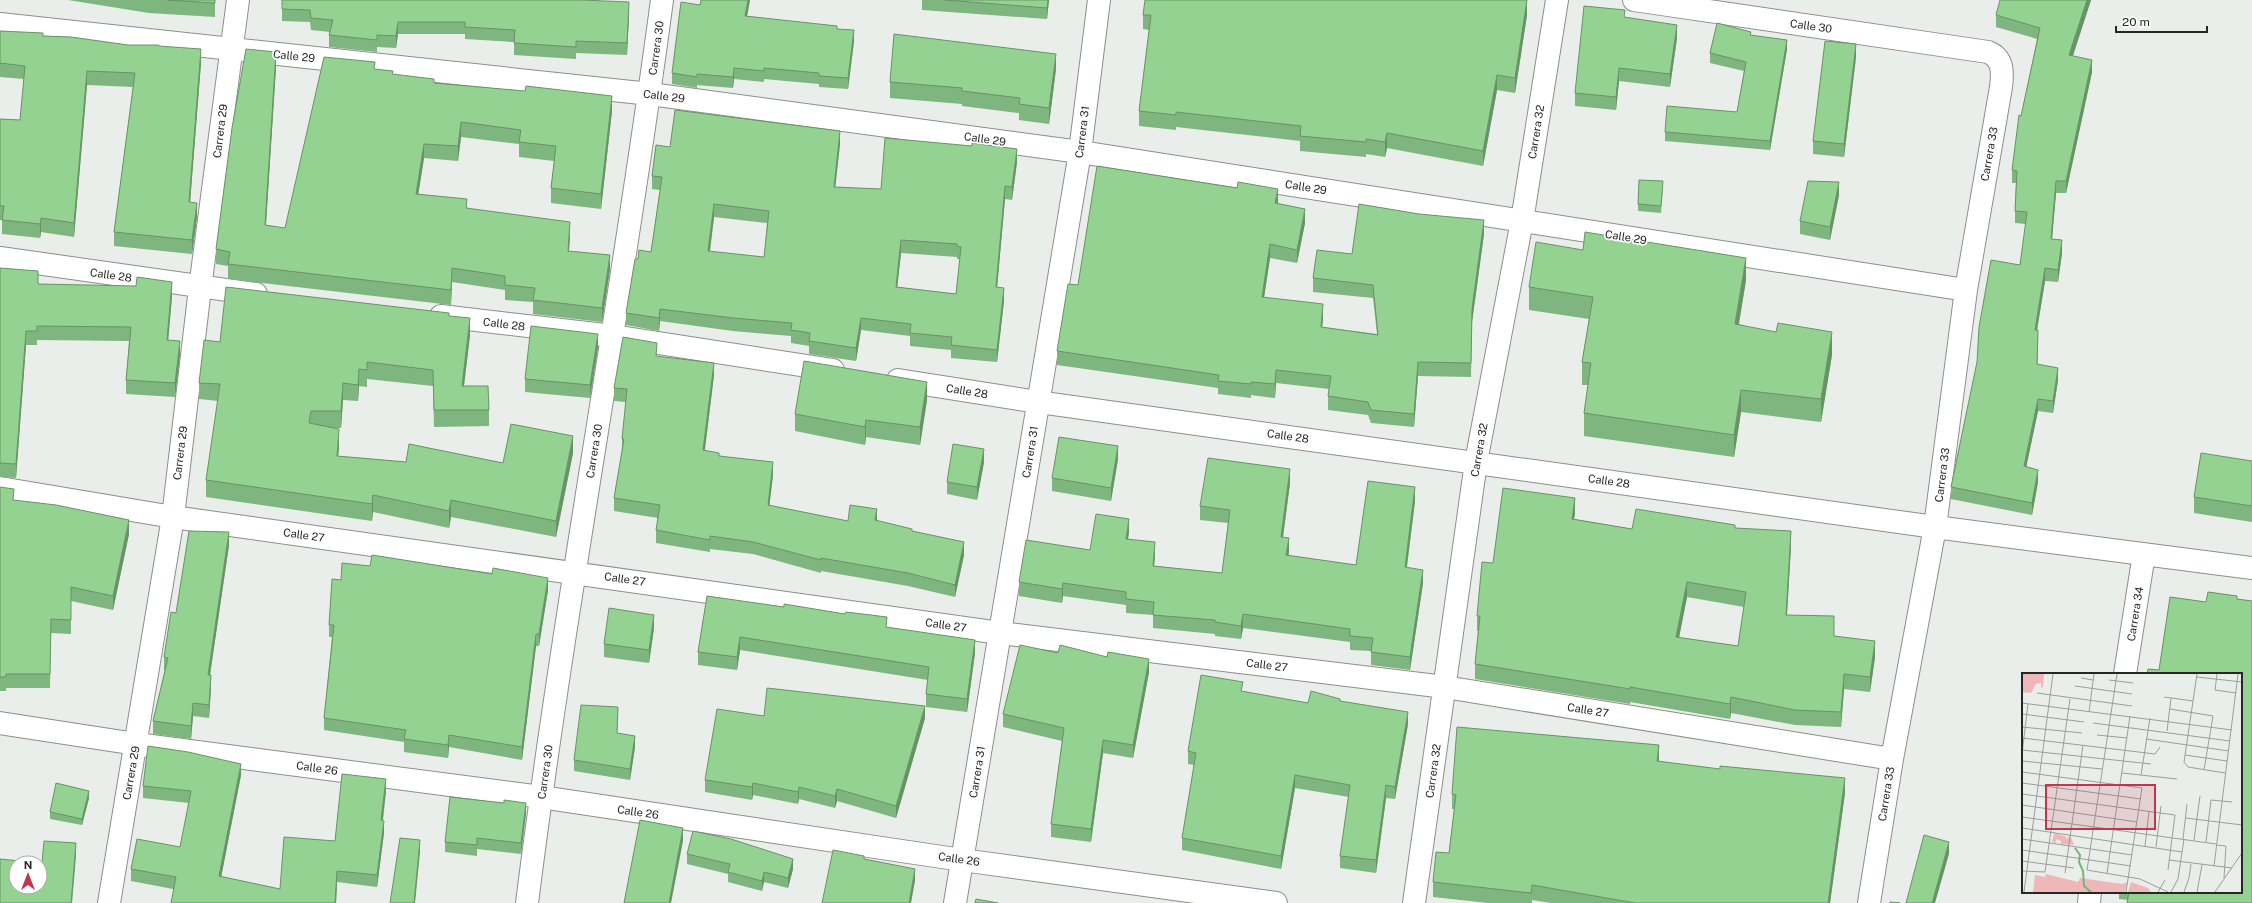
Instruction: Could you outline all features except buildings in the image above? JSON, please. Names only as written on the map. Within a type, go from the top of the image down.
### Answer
[{"type":"street","name":"Carrera 29","points":[[108,903],[136,744],[173,516],[200,288],[238,0]]},
{"type":"street","name":"Carrera 30","points":[[527,903],[541,797],[575,572],[650,94],[662,0]]},
{"type":"street","name":"Carrera 31","points":[[955,903],[1080,152],[1099,0]]},
{"type":"street","name":"Carrera 32","points":[[1414,903],[1476,462],[1522,221],[1557,0]]},
{"type":"street","name":"Calle 30","points":[[1634,0],[1988,52]]},
{"type":"street","name":"Calle 29","points":[[0,24],[650,94],[1080,152],[1966,290]]},
{"type":"street","name":"Carrera 33","points":[[1869,903],[1892,759],[1935,527],[1966,290],[2002,78],[2000,61],[1995,55],[1988,52]]},
{"type":"street","name":"Calle 28","points":[[0,258],[200,288],[278,297]]},
{"type":"street","name":"Calle 28","points":[[418,314],[613,336],[849,373]]},
{"type":"street","name":"Calle 28","points":[[881,378],[1038,402],[1935,527],[2252,568]]},
{"type":"street","name":"Calle 27","points":[[0,488],[173,516],[1000,633],[1445,687],[1892,759]]},
{"type":"street","name":"Carrera 34","points":[[2125,673],[2144,554]]},
{"type":"street","name":"Calle 26","points":[[0,723],[136,744],[541,797],[962,860],[1276,903]]},
{"type":"street","points":[[2089,903],[2090,893]]}]
